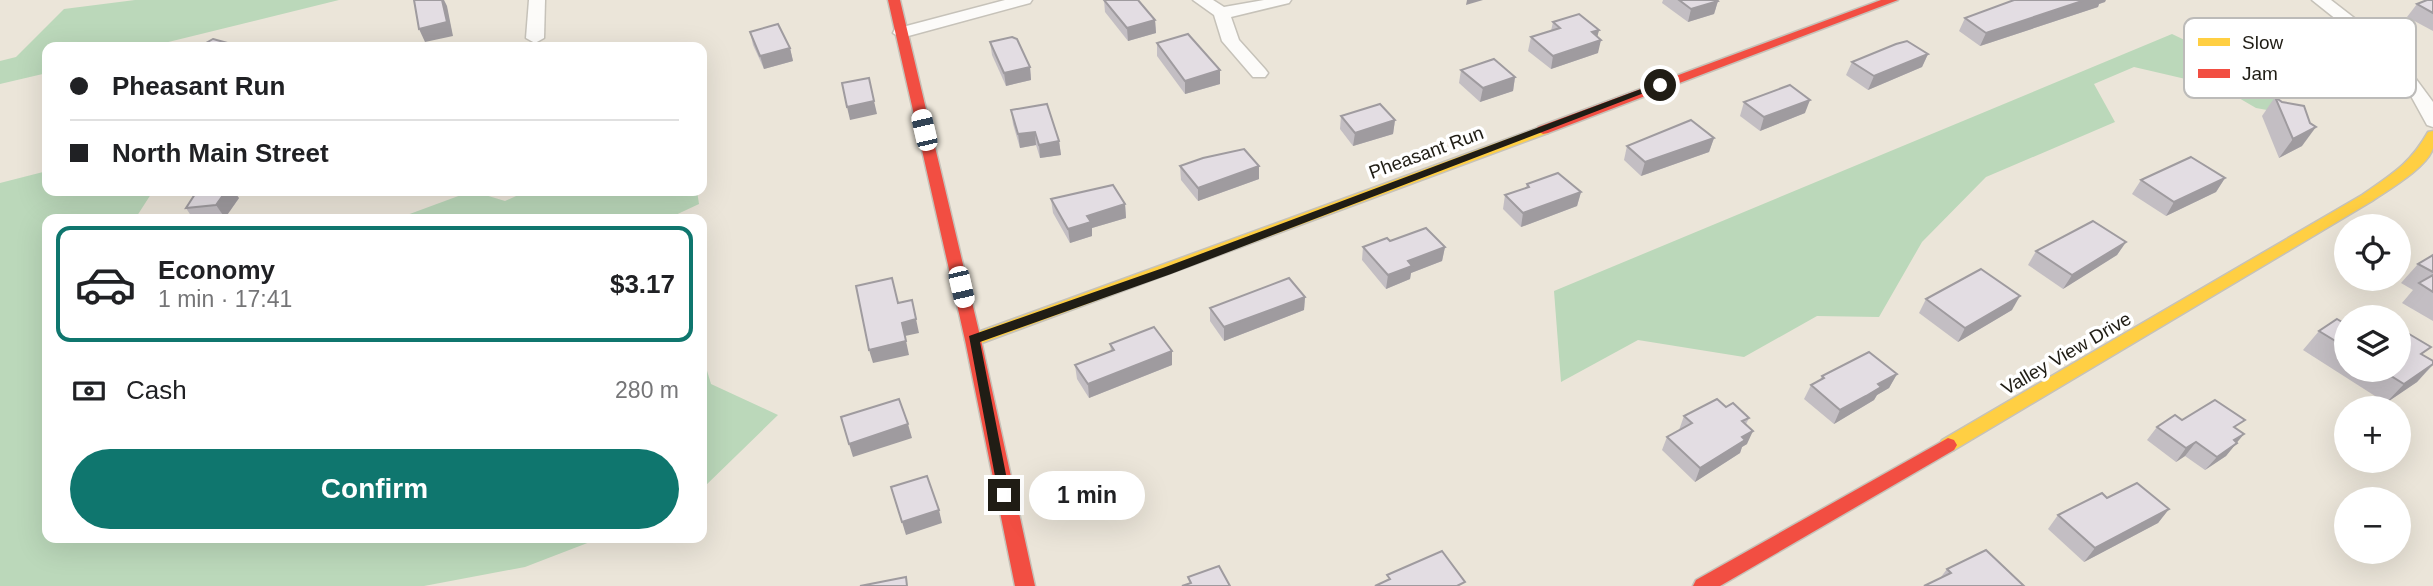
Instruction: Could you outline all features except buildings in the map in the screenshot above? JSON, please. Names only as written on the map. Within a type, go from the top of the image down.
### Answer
[{"type":"street","points":[[535,37],[537,0]]},
{"type":"street","points":[[894,0],[973,340],[1025,586]]},
{"type":"street","points":[[901,33],[1024,0]]},
{"type":"street","points":[[1201,0],[1221,12],[1237,12],[1283,0]]},
{"type":"street","name":"Pheasant Run","points":[[973,340],[1167,271],[1892,0]]},
{"type":"street","points":[[2320,0],[2344,18]]},
{"type":"street","points":[[1221,12],[1231,41],[1259,73]]},
{"type":"street","points":[[2416,88],[2433,121]]},
{"type":"street","name":"Valley View Drive","points":[[1703,586],[2092,362],[2367,198],[2412,165],[2430,146],[2433,135]]},
{"type":"green space","points":[[135,0],[339,0],[168,42],[42,42],[42,74],[0,84],[0,61],[16,57],[64,9]]},
{"type":"green space","points":[[2172,34],[2184,40],[2184,79],[2134,67],[2094,84],[2115,122],[1986,177],[1922,242],[1879,317],[1817,316],[1744,357],[1638,340],[1561,382],[1554,291]]},
{"type":"green space","points":[[2239,98],[2275,98],[2300,116],[2256,108]]},
{"type":"green space","points":[[42,172],[42,196],[150,196],[138,214],[42,214],[42,543],[587,543],[525,567],[424,586],[0,586],[0,183]]},
{"type":"green space","points":[[458,196],[488,196],[505,201],[516,196],[698,196],[699,204],[678,214],[410,214]]},
{"type":"green space","points":[[707,371],[711,384],[778,415],[707,484]]},
{"type":"traffic: slow","points":[[973,340],[1543,130]]},
{"type":"traffic: slow","points":[[1948,445],[2367,198],[2415,163],[2433,135]]},
{"type":"traffic: jam","points":[[894,0],[973,340],[1025,586]]},
{"type":"traffic: jam","points":[[1543,130],[1892,0]]},
{"type":"traffic: jam","points":[[1703,586],[1948,445]]},
{"type":"route","points":[[1004,495],[973,340],[1167,271],[1660,85]]}]
